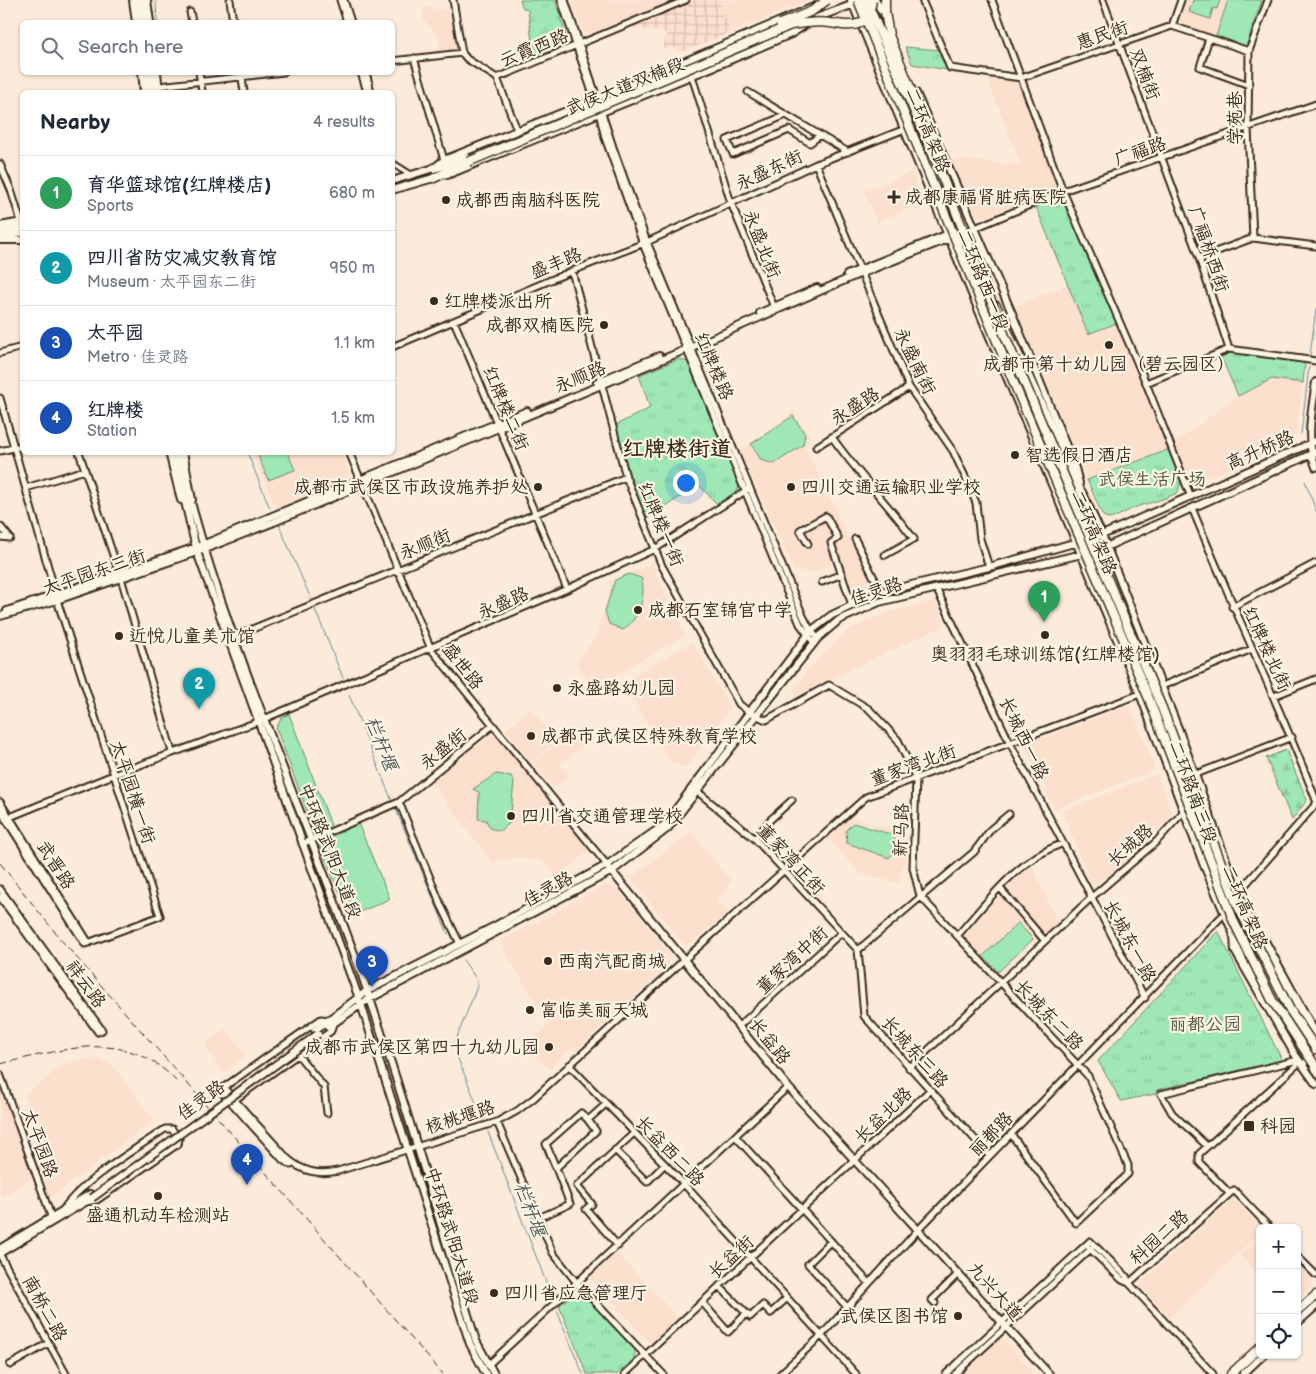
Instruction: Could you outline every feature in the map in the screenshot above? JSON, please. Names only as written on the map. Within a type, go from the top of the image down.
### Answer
[{"type":"highway","points":[[434,178],[468,160],[812,11],[829,0]]},
{"type":"highway","name":"二环高架路","points":[[865,0],[936,161],[982,279],[1162,708],[1236,902],[1290,1010],[1316,1047]]},
{"type":"highway","points":[[434,168],[468,160],[791,25],[810,22],[844,27],[857,25],[870,12],[872,0]]},
{"type":"highway","points":[[885,0],[887,28],[931,140],[936,161]]},
{"type":"highway","name":"二环高架路","points":[[854,1],[1149,699],[1234,922],[1272,1000],[1316,1067]]},
{"type":"highway","points":[[982,279],[1004,320],[1082,495]]},
{"type":"highway","points":[[1234,935],[1263,993],[1316,1074]]},
{"type":"highway","points":[[1258,938],[1301,1020],[1316,1041]]},
{"type":"highway","points":[[1301,1308],[1316,1295]]},
{"type":"highway","points":[[1231,1374],[1256,1351]]},
{"type":"main road","points":[[133,0],[136,20]]},
{"type":"main road","points":[[138,0],[140,20]]},
{"type":"main road","points":[[142,0],[145,20]]},
{"type":"main road","points":[[147,0],[150,20]]},
{"type":"main road","name":"武侯大道双楠段","points":[[395,180],[434,168],[444,160],[597,99],[780,19],[829,0]]},
{"type":"main road","name":"武侯大道双楠段","points":[[395,189],[460,171],[791,34],[816,18],[854,1],[865,0]]},
{"type":"main road","name":"二环路西一段","points":[[876,0],[1012,311],[1075,468],[1082,495],[1102,535]]},
{"type":"main road","name":"二环路西一段","points":[[854,1],[949,236],[1082,554]]},
{"type":"main road","points":[[142,75],[144,90]]},
{"type":"main road","points":[[146,75],[149,90]]},
{"type":"main road","points":[[151,75],[154,90]]},
{"type":"main road","points":[[157,75],[159,89]]},
{"type":"main road","points":[[0,228],[20,228]]},
{"type":"main road","points":[[0,238],[20,228]]},
{"type":"main road","name":"永顺路","points":[[199,549],[688,347],[859,272],[949,236],[975,228]]},
{"type":"main road","points":[[0,238],[20,240]]},
{"type":"main road","points":[[688,347],[774,307],[859,272]]},
{"type":"main road","points":[[1316,382],[1313,443],[1316,467]]},
{"type":"main road","name":"高升桥路","points":[[1077,542],[1102,535],[1313,443]]},
{"type":"main road","name":"高升桥路","points":[[1082,554],[1106,547],[1313,453]]},
{"type":"main road","points":[[170,455],[177,490],[190,513]]},
{"type":"main road","name":"中环路武阳大道段","points":[[174,455],[199,549],[302,844],[361,1004],[409,1148],[470,1344],[486,1369],[494,1374]]},
{"type":"main road","name":"中环路武阳大道段","points":[[178,455],[184,490]]},
{"type":"main road","points":[[184,455],[192,489],[190,513]]},
{"type":"main road","name":"二环路南三段","points":[[1102,535],[1162,686],[1238,893],[1258,938],[1265,941],[1316,1034]]},
{"type":"main road","name":"佳灵路","points":[[332,1021],[358,996],[607,865],[664,825],[809,633],[832,615],[881,592],[989,567],[1077,542]]},
{"type":"main road","name":"中环路武阳大道段","points":[[199,549],[235,636],[260,721],[310,840],[370,999],[486,1369]]},
{"type":"main road","name":"太平园东三街","points":[[0,615],[199,549]]},
{"type":"main road","name":"佳灵路","points":[[0,1254],[53,1220],[62,1212],[91,1196],[332,1021],[612,871],[668,828],[816,640],[839,620],[857,610],[879,602],[1082,554]]},
{"type":"main road","name":"二环路南三段","points":[[1082,554],[1140,694],[1224,914],[1234,935],[1235,951],[1300,1063],[1316,1084]]},
{"type":"main road","name":"长益路","points":[[607,865],[788,1087],[918,1230]]},
{"type":"main road","name":"佳灵路","points":[[0,1248],[86,1202],[91,1196]]},
{"type":"main road","name":"九兴大道","points":[[918,1230],[1049,1374]]},
{"type":"main road","points":[[1299,1314],[1316,1299]]},
{"type":"main road","points":[[1301,1320],[1316,1306]]},
{"type":"main road","points":[[1235,1374],[1256,1355]]},
{"type":"main road","points":[[1243,1374],[1259,1359]]},
{"type":"street","points":[[230,0],[233,20]]},
{"type":"street","points":[[340,0],[346,20]]},
{"type":"street","points":[[344,0],[350,20]]},
{"type":"street","points":[[454,0],[462,53],[466,59],[496,78],[518,130]]},
{"type":"street","points":[[561,0],[579,44]]},
{"type":"street","points":[[565,0],[579,44]]},
{"type":"street","points":[[670,0],[672,6]]},
{"type":"street","name":"云霞西路","points":[[496,78],[686,0]]},
{"type":"street","points":[[922,0],[950,68],[1021,78]]},
{"type":"street","points":[[992,0],[1064,192],[1146,383],[1191,497]]},
{"type":"street","name":"双楠街","points":[[1104,0],[1163,158]]},
{"type":"street","points":[[1181,0],[1172,26],[1249,51]]},
{"type":"street","name":"学苑巷","points":[[1253,238],[1248,128],[1249,51],[1268,0]]},
{"type":"street","points":[[190,12],[192,20]]},
{"type":"street","name":"惠民街","points":[[1021,78],[1172,26]]},
{"type":"street","points":[[1209,38],[1200,67],[1249,85]]},
{"type":"street","name":"红牌楼路","points":[[579,44],[601,112],[605,138],[645,243],[809,633],[816,640]]},
{"type":"street","points":[[395,61],[462,53]]},
{"type":"street","points":[[414,58],[444,160]]},
{"type":"street","points":[[199,75],[202,90]]},
{"type":"street","points":[[159,89],[241,75],[244,90]]},
{"type":"street","points":[[362,75],[366,90]]},
{"type":"street","points":[[367,75],[370,90]]},
{"type":"street","name":"永盛北街","points":[[692,76],[731,203],[774,307]]},
{"type":"street","points":[[748,92],[848,152]]},
{"type":"street","name":"广福路","points":[[975,228],[1064,192],[1316,104]]},
{"type":"street","points":[[786,115],[727,140],[733,154],[788,130],[810,143],[820,135]]},
{"type":"street","name":"永盛东街","points":[[645,243],[816,164],[905,129]]},
{"type":"street","name":"广福桥西街","points":[[1163,158],[1229,349]]},
{"type":"street","points":[[0,164],[11,190],[20,228]]},
{"type":"street","name":"永盛南街","points":[[816,164],[859,272],[909,387],[952,451],[969,485],[976,503],[980,538],[989,567]]},
{"type":"street","points":[[395,165],[411,176]]},
{"type":"street","points":[[1199,258],[1253,238],[1316,246]]},
{"type":"street","name":"盛丰路","points":[[395,346],[572,271],[645,243]]},
{"type":"street","name":"红牌楼一街","points":[[572,271],[626,477],[655,549],[739,704],[749,712]]},
{"type":"street","name":"红牌楼二街","points":[[454,321],[567,589]]},
{"type":"street","points":[[0,353],[20,348]]},
{"type":"street","points":[[1146,383],[1229,349],[1316,361]]},
{"type":"street","name":"永盛路","points":[[816,447],[909,387]]},
{"type":"street","name":"太平园横一街","points":[[0,398],[56,598],[160,916],[87,944]]},
{"type":"street","points":[[832,437],[853,467],[889,506],[914,539],[885,555]]},
{"type":"street","points":[[0,451],[20,447]]},
{"type":"street","points":[[80,455],[120,576],[172,752]]},
{"type":"street","name":"盛世路","points":[[350,455],[431,649],[607,865]]},
{"type":"street","points":[[26,488],[85,470]]},
{"type":"street","name":"永顺街","points":[[235,636],[626,477]]},
{"type":"street","name":"永盛路","points":[[7,818],[172,752],[260,721],[567,589],[655,549],[748,489]]},
{"type":"street","name":"红牌楼北街","points":[[1192,508],[1232,607],[1292,737],[1316,802],[1238,893],[1224,914]]},
{"type":"street","points":[[808,544],[800,530],[826,516],[838,538],[831,543],[852,605]]},
{"type":"street","points":[[0,526],[10,538],[0,538]]},
{"type":"street","points":[[855,539],[881,592]]},
{"type":"street","points":[[1232,607],[1316,562]]},
{"type":"street","points":[[822,582],[842,574]]},
{"type":"street","name":"长城西一路","points":[[936,588],[1010,743],[1061,844],[1092,897]]},
{"type":"street","points":[[1162,686],[1252,649]]},
{"type":"street","points":[[1274,696],[1316,679]]},
{"type":"street","name":"新马路","points":[[749,712],[766,720],[829,685],[869,709],[898,740],[916,779],[913,868],[920,896],[1000,983]]},
{"type":"street","name":"董家湾北街","points":[[685,959],[866,797],[1140,694]]},
{"type":"street","name":"永盛街","points":[[302,844],[399,802],[493,725]]},
{"type":"street","points":[[1174,782],[1292,737]]},
{"type":"street","name":"董家湾正街","points":[[698,792],[755,839],[858,950]]},
{"type":"street","points":[[755,839],[770,820],[792,800]]},
{"type":"street","name":"武晋路","points":[[0,802],[7,818]]},
{"type":"street","points":[[399,802],[441,904],[460,944]]},
{"type":"street","name":"武晋路","points":[[0,810],[7,818],[87,944]]},
{"type":"street","name":"长城路","points":[[910,1068],[1092,897],[1156,842],[1184,811]]},
{"type":"street","points":[[858,950],[974,852],[990,829],[1009,814]]},
{"type":"street","points":[[957,936],[1000,888],[1022,867],[1039,854],[1061,844]]},
{"type":"street","points":[[1000,888],[1045,941]]},
{"type":"street","name":"祥云路","points":[[0,889],[102,1030],[100,1032],[98,1032],[0,897]]},
{"type":"street","name":"长城东一路","points":[[1092,897],[1144,998]]},
{"type":"street","name":"丽都路","points":[[780,1374],[821,1336],[918,1230],[1224,914]]},
{"type":"street","name":"董家湾中街","points":[[739,1026],[841,933]]},
{"type":"street","name":"长城东三路","points":[[858,950],[864,1016],[990,1155]]},
{"type":"street","name":"核桃堰路","points":[[232,1102],[298,1168],[308,1172],[327,1174],[497,1122],[534,1098],[685,959]]},
{"type":"street","name":"长城东二路","points":[[1000,983],[1088,1076],[1128,1165],[1128,1174],[1076,1223],[1011,1134]]},
{"type":"street","points":[[321,1020],[332,1021],[331,1031],[298,1055],[232,1102],[220,1090],[321,1020]]},
{"type":"street","points":[[1266,1224],[1199,1162],[1199,1154],[1316,1047]]},
{"type":"street","points":[[298,1055],[324,1087],[327,1113]]},
{"type":"street","points":[[1207,1146],[1172,1113],[1161,1094],[1300,1063]]},
{"type":"street","name":"长益西二路","points":[[569,1065],[665,1164],[856,1374]]},
{"type":"street","name":"太平园路","points":[[0,1074],[53,1220]]},
{"type":"street","points":[[486,1369],[788,1087]]},
{"type":"street","name":"长益北路","points":[[856,1160],[930,1090]]},
{"type":"street","points":[[588,1120],[606,1104]]},
{"type":"street","points":[[536,1219],[570,1204],[546,1144],[581,1113],[596,1130],[556,1168]]},
{"type":"street","points":[[497,1122],[536,1219],[553,1253],[577,1283],[663,1374]]},
{"type":"street","points":[[62,1212],[70,1198],[111,1166],[165,1129],[172,1128],[179,1139],[178,1144],[97,1200],[86,1202]]},
{"type":"street","points":[[618,1246],[586,1209],[592,1204],[576,1186],[634,1133]]},
{"type":"street","points":[[735,1136],[869,1283]]},
{"type":"street","points":[[616,1150],[647,1182],[665,1164]]},
{"type":"street","name":"长益街","points":[[625,1374],[856,1160]]},
{"type":"street","name":"科园二路","points":[[1214,1374],[1129,1283],[1231,1192]]},
{"type":"street","points":[[831,1241],[808,1264],[847,1307]]},
{"type":"street","points":[[955,1374],[1005,1324],[1090,1245],[1122,1280],[1129,1283]]},
{"type":"street","name":"南桥二路","points":[[0,1254],[66,1374]]},
{"type":"street","points":[[1301,1260],[1316,1275]]},
{"type":"street","points":[[935,1303],[932,1300],[943,1292],[959,1274]]},
{"type":"street","points":[[719,1286],[750,1317],[763,1305],[771,1313],[787,1298]]},
{"type":"street","points":[[702,1302],[728,1332],[746,1314]]},
{"type":"street","points":[[946,1374],[1005,1324]]},
{"type":"street","points":[[10,1365],[49,1343]]},
{"type":"shaded area","points":[[572,0],[663,0],[661,5],[589,34],[582,30]]},
{"type":"shaded area","points":[[693,0],[719,0],[732,32],[683,52],[671,46],[663,50],[667,33],[629,27]]},
{"type":"shaded area","points":[[719,0],[809,0],[732,32]]},
{"type":"shaded area","points":[[1184,0],[1264,0],[1248,44],[1243,46],[1177,25],[1176,23]]},
{"type":"shaded area","points":[[423,7],[451,11],[456,45],[452,49],[439,51],[439,38],[423,19]]},
{"type":"shaded area","points":[[987,78],[1013,81],[1020,86],[1058,185],[1054,192],[983,218],[973,214],[950,159],[1021,165]]},
{"type":"shaded area","name":"成都康福肾脏病医院","points":[[911,172],[924,202],[877,222],[864,192]]},
{"type":"shaded area","points":[[1068,284],[1088,334],[1117,323],[1168,450],[1087,480],[1015,306]]},
{"type":"shaded area","points":[[1272,379],[1303,383],[1296,434],[1290,443],[1197,482],[1188,478],[1175,443],[1233,399]]},
{"type":"shaded area","name":"四川交通运输职业学校","points":[[793,413],[810,435],[805,447],[872,585],[847,598],[835,563],[814,572],[794,570],[740,451]]},
{"type":"shaded area","points":[[253,455],[343,455],[349,471],[345,482],[277,510]]},
{"type":"shaded area","name":"成都石室锦官中学","points":[[652,564],[685,635],[595,687],[576,663],[595,638],[612,585],[605,583]]},
{"type":"shaded area","points":[[935,600],[945,625],[795,696],[793,691],[807,671],[848,630],[887,613]]},
{"type":"shaded area","points":[[692,642],[730,707],[685,768],[669,760],[623,682]]},
{"type":"shaded area","points":[[1127,706],[1131,708],[1155,768],[1153,771],[1054,809],[1024,745]]},
{"type":"shaded area","name":"成都市武侯区特殊教育学校","points":[[531,709],[557,742],[531,762],[505,729]]},
{"type":"shaded area","points":[[584,725],[593,739],[560,763],[569,777],[553,787],[533,762]]},
{"type":"shaded area","name":"四川省交通管理学校","points":[[496,730],[590,850],[558,876],[542,861],[518,857],[492,862],[431,782]]},
{"type":"shaded area","points":[[1157,774],[1173,814],[1111,875],[1092,885],[1062,811]]},
{"type":"shaded area","points":[[847,816],[907,835],[905,858],[898,883],[860,873],[827,838]]},
{"type":"shaded area","points":[[691,832],[731,881],[716,903],[729,912],[686,947],[630,878]]},
{"type":"shaded area","points":[[1032,865],[1058,924],[1048,934],[1044,933],[1007,887]]},
{"type":"shaded area","points":[[605,885],[619,890],[669,954],[667,966],[575,1051],[572,1048],[549,1069],[526,1045],[549,1024],[499,942]]},
{"type":"shaded area","points":[[1001,895],[1035,937],[1035,940],[997,975],[963,936]]},
{"type":"shaded area","points":[[225,1029],[246,1055],[223,1073],[205,1044]]},
{"type":"shaded area","points":[[92,1058],[111,1063],[154,1120],[50,1198],[33,1153],[44,1146],[25,1094],[65,1064]]},
{"type":"shaded area","points":[[0,1080],[34,1176],[0,1198]]},
{"type":"shaded area","points":[[1233,1198],[1257,1224],[1256,1237],[1169,1317],[1139,1285]]},
{"type":"shaded area","points":[[1256,1241],[1256,1273],[1240,1256]]},
{"type":"shaded area","points":[[617,1253],[679,1319],[651,1344],[590,1278]]},
{"type":"shaded area","points":[[1301,1265],[1313,1278],[1312,1286],[1301,1296]]},
{"type":"shaded area","points":[[999,1338],[1004,1339],[1034,1374],[960,1374]]},
{"type":"green space","points":[[520,0],[555,0],[567,38],[564,46],[534,57],[528,10],[523,8]]},
{"type":"green space","points":[[1193,0],[1220,0],[1217,9],[1213,8],[1210,19],[1189,12]]},
{"type":"green space","points":[[1228,0],[1262,0],[1246,46],[1216,36]]},
{"type":"green space","points":[[905,47],[939,50],[948,70],[912,64]]},
{"type":"green space","points":[[1057,199],[1065,202],[1117,323],[1088,334],[1036,207]]},
{"type":"green space","points":[[1230,353],[1305,363],[1303,383],[1272,379],[1238,396],[1221,357]]},
{"type":"green space","points":[[679,359],[688,362],[739,486],[737,491],[717,504],[699,485],[646,519],[629,475],[616,425],[650,408],[639,375]]},
{"type":"green space","points":[[793,416],[805,434],[803,445],[774,464],[761,460],[751,444]]},
{"type":"green space","name":"武侯生活广场","points":[[1168,450],[1181,482],[1178,492],[1163,499],[1136,507],[1110,519],[1103,516],[1087,480]]},
{"type":"green space","points":[[258,455],[289,455],[295,470],[268,480]]},
{"type":"green space","points":[[629,574],[641,578],[643,592],[637,613],[623,630],[609,624],[605,611],[615,580]]},
{"type":"green space","points":[[289,714],[331,825],[316,835],[276,728],[282,717]]},
{"type":"green space","points":[[1286,750],[1307,800],[1292,820],[1266,758]]},
{"type":"green space","points":[[496,774],[511,776],[514,781],[510,823],[499,831],[490,828],[486,820],[478,819],[479,792],[473,789]]},
{"type":"green space","points":[[357,821],[390,899],[350,916],[316,838]]},
{"type":"green space","points":[[853,823],[893,835],[897,848],[889,858],[847,843],[846,830]]},
{"type":"green space","points":[[1018,923],[1033,939],[998,972],[983,956]]},
{"type":"green space","name":"丽都公园","points":[[1218,931],[1282,1060],[1157,1090],[1155,1094],[1121,1101],[1098,1061]]},
{"type":"green space","points":[[571,1295],[585,1296],[635,1350],[634,1359],[618,1374],[587,1374],[559,1306]]},
{"type":"waterway","name":"栏杆堰","points":[[156,0],[157,20]]},
{"type":"waterway","points":[[1310,356],[1316,309]]},
{"type":"waterway","points":[[1301,434],[1309,367]]},
{"type":"waterway","name":"栏杆堰","points":[[248,455],[270,508]]},
{"type":"waterway","points":[[1305,481],[1316,511]]},
{"type":"waterway","name":"栏杆堰","points":[[279,525],[311,599]]},
{"type":"waterway","name":"栏杆堰","points":[[314,607],[343,678]]},
{"type":"waterway","name":"栏杆堰","points":[[349,695],[392,801]]},
{"type":"waterway","name":"栏杆堰","points":[[395,807],[448,934]]},
{"type":"waterway","name":"栏杆堰","points":[[463,960],[477,980],[477,987],[455,1042],[457,1056],[483,1120]]},
{"type":"waterway","name":"栏杆堰","points":[[488,1132],[551,1295]]},
{"type":"waterway","name":"栏杆堰","points":[[557,1311],[583,1374]]},
{"type":"railway","points":[[0,863],[62,941],[443,1374]]},
{"type":"railway","points":[[0,1064],[71,1049],[115,1048],[137,1054],[157,1065],[177,1082]]},
{"type":"place","name":"成都康福肾脏病医院","points":[[894,197]]},
{"type":"place","name":"成都西南脑科医院","points":[[446,200]]},
{"type":"place","name":"红牌楼派出所","points":[[434,301]]},
{"type":"place","name":"成都双楠医院","points":[[604,325]]},
{"type":"place","name":"成都市第十幼儿园（碧云园区）","points":[[1109,345]]},
{"type":"place","name":"智选假日酒店","points":[[1015,455]]},
{"type":"place","name":"成都市武侯区市政设施养护处","points":[[538,487]]},
{"type":"place","name":"四川交通运输职业学校","points":[[791,487]]},
{"type":"place","name":"成都石室锦官中学","points":[[638,610]]},
{"type":"place","name":"育华篮球馆(红牌楼店)","points":[[1044,622]]},
{"type":"place","name":"奥羽羽毛球训练馆(红牌楼馆)","points":[[1045,635]]},
{"type":"place","name":"近悦儿童美术馆","points":[[119,636]]},
{"type":"place","name":"永盛路幼儿园","points":[[557,688]]},
{"type":"place","name":"四川省防灾减灾教育馆","points":[[199,709]]},
{"type":"place","name":"成都市武侯区特殊教育学校","points":[[531,736]]},
{"type":"place","name":"四川省交通管理学校","points":[[511,816]]},
{"type":"place","name":"西南汽配商城","points":[[548,961]]},
{"type":"place","name":"太平园","points":[[372,987]]},
{"type":"place","name":"富临美丽天城","points":[[530,1010]]},
{"type":"place","name":"成都市武侯区第四十九幼儿园","points":[[549,1047]]},
{"type":"place","name":"科园","points":[[1249,1126]]},
{"type":"place","name":"红牌楼","points":[[247,1185]]},
{"type":"place","name":"盛通机动车检测站","points":[[158,1196]]},
{"type":"place","name":"四川省应急管理厅","points":[[494,1293]]},
{"type":"place","name":"武侯区图书馆","points":[[958,1316]]},
{"type":"district","name":"红牌楼街道","points":[[677,448]]}]
